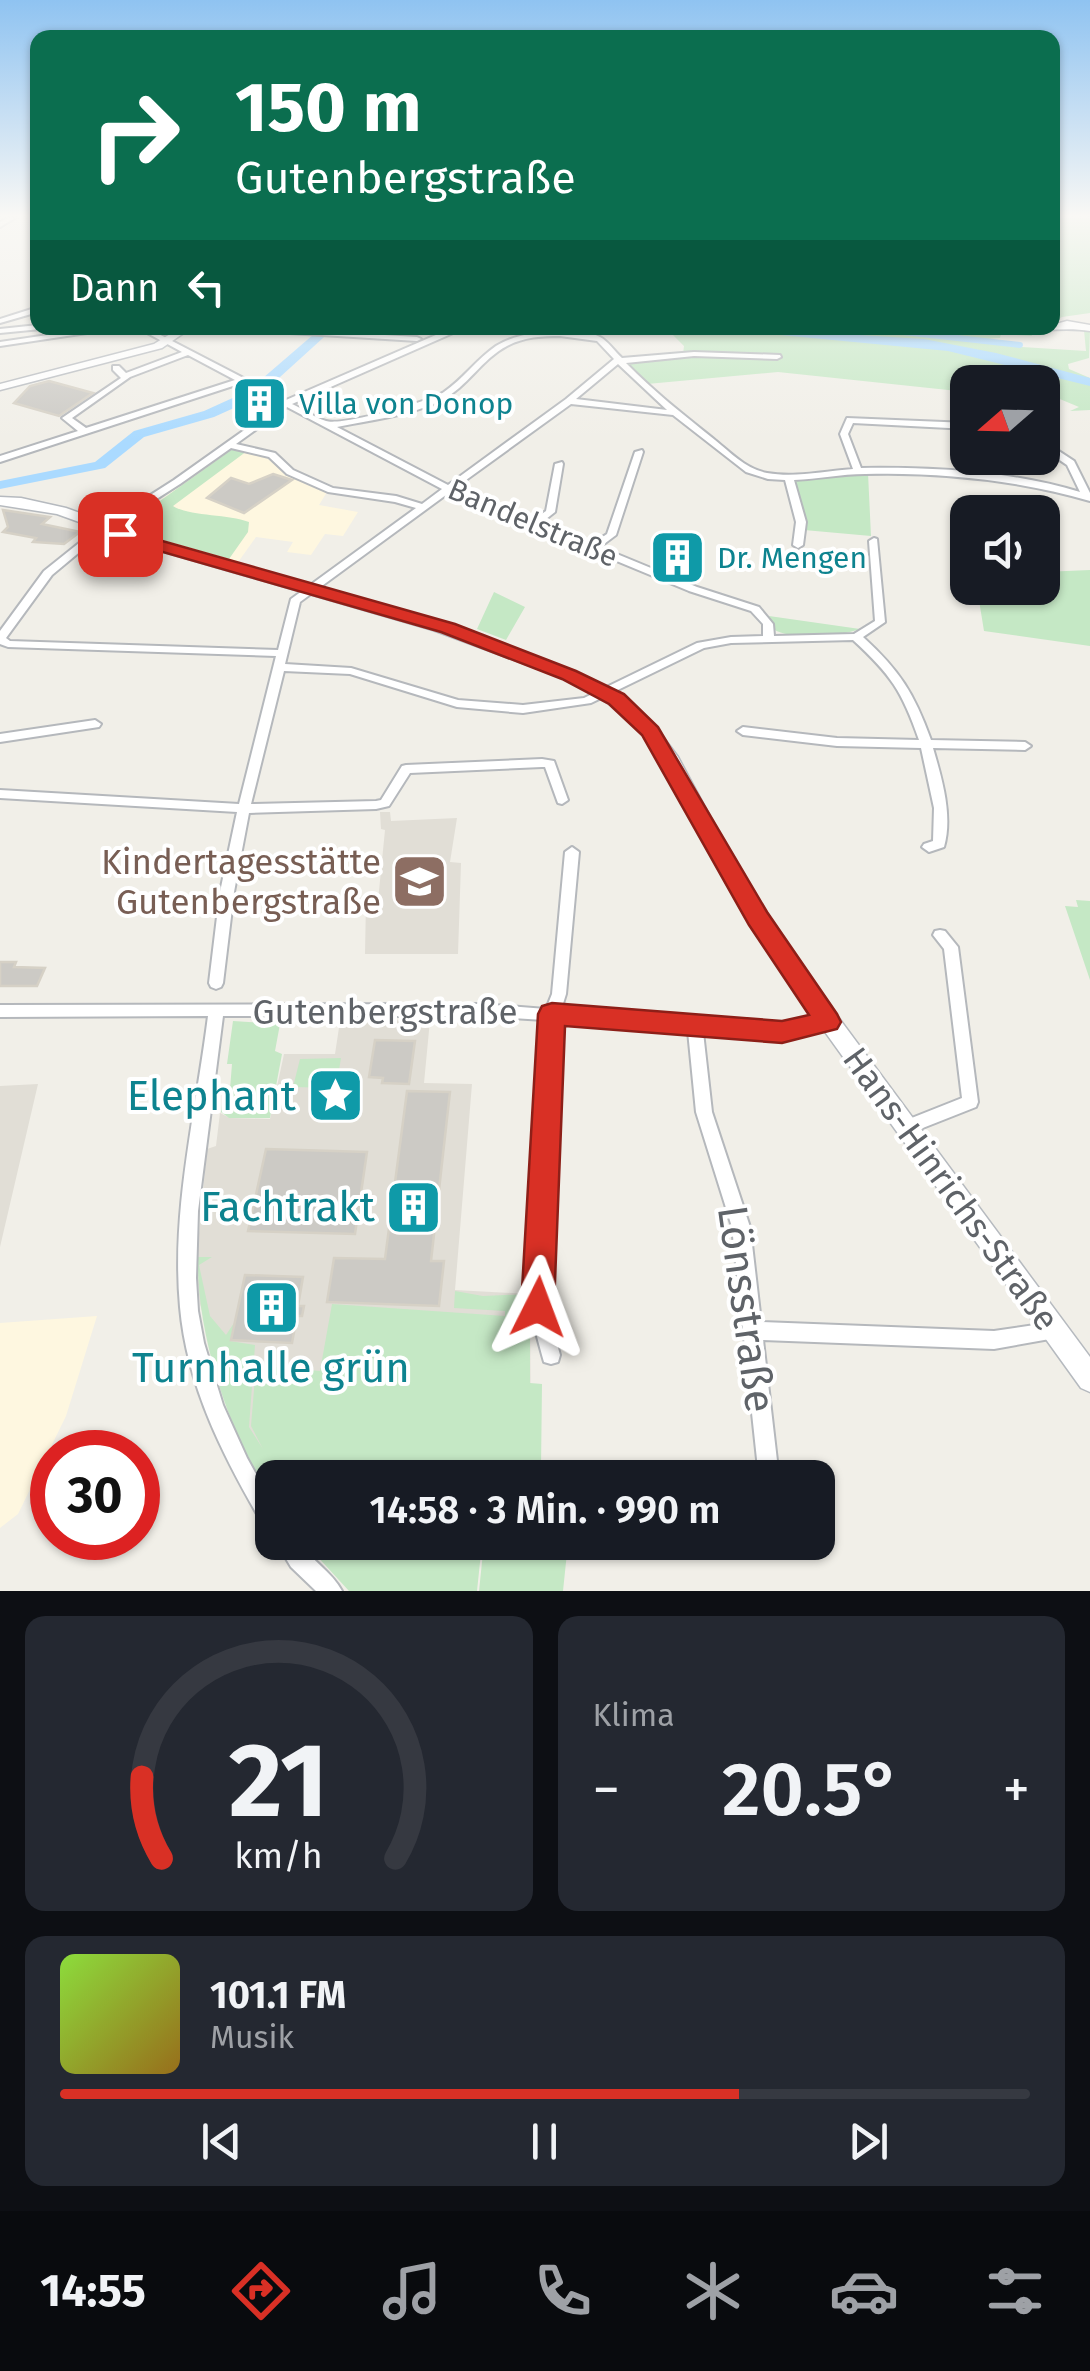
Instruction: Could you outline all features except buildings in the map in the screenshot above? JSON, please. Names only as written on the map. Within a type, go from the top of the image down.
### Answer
[{"type":"main road","points":[[1060,328],[1072,332],[1084,328]]},
{"type":"main road","points":[[0,386],[111,364],[177,335]]},
{"type":"main road","name":"Hans-Hinrichs-Straße","points":[[0,501],[67,512],[142,541],[448,628],[606,692],[651,732],[758,918],[828,1022],[1090,1379]]},
{"type":"street","points":[[0,321],[30,312]]},
{"type":"street","points":[[0,339],[30,330]]},
{"type":"street","points":[[0,339],[30,334]]},
{"type":"street","points":[[31,340],[58,335]]},
{"type":"street","points":[[0,339],[63,335]]},
{"type":"street","name":"Bandelstraße","points":[[157,335],[447,488],[693,589],[755,608],[768,624],[769,638]]},
{"type":"street","points":[[356,335],[420,340]]},
{"type":"street","points":[[420,340],[422,335]]},
{"type":"street","points":[[282,653],[0,639],[48,572],[107,527],[288,404],[435,335]]},
{"type":"street","points":[[328,426],[430,402],[478,370],[496,349],[514,342],[562,335]]},
{"type":"street","points":[[584,335],[600,339],[674,413],[746,468],[789,477],[858,471],[1019,483],[1087,497]]},
{"type":"street","points":[[84,432],[66,418],[125,378],[190,352]]},
{"type":"street","points":[[216,983],[227,892],[244,808],[295,601],[569,401],[617,360],[681,354],[777,357]]},
{"type":"street","points":[[111,364],[125,378]]},
{"type":"street","points":[[0,459],[244,380]]},
{"type":"street","points":[[569,401],[674,413]]},
{"type":"street","points":[[858,471],[844,434],[850,420],[950,425]]},
{"type":"street","points":[[231,445],[272,454],[290,472],[331,490],[396,498],[422,507]]},
{"type":"street","points":[[594,548],[611,535],[639,452]]},
{"type":"street","points":[[1060,456],[1071,463],[1087,497]]},
{"type":"street","points":[[533,524],[550,512],[559,464]]},
{"type":"street","points":[[789,477],[801,522],[798,545]]},
{"type":"street","points":[[280,667],[350,670],[434,697],[484,708],[553,707],[587,700],[701,645],[769,638],[856,637],[880,622],[874,541]]},
{"type":"street","points":[[856,637],[900,683],[923,744],[944,826],[939,844],[929,848]]},
{"type":"street","points":[[0,738],[95,724]]},
{"type":"street","points":[[744,731],[838,742],[1025,746]]},
{"type":"street","points":[[0,794],[244,808],[386,803],[406,769],[542,763],[550,764],[554,770],[562,800]]},
{"type":"street","points":[[551,1355],[538,1307],[552,1014],[559,994],[572,852]]},
{"type":"street","points":[[905,1128],[970,1102],[950,946],[940,934]]},
{"type":"street","points":[[216,1010],[187,1282],[211,1402],[226,1440],[255,1491]]},
{"type":"street","name":"Gutenbergstraße","points":[[0,1011],[552,1014],[793,1032],[828,1022]]},
{"type":"street","name":"Lönsstraße","points":[[695,1026],[704,1112],[741,1227],[767,1460]]},
{"type":"street","points":[[752,1331],[994,1340],[1055,1332]]},
{"type":"street","points":[[298,1560],[331,1591]]},
{"type":"shaded area","points":[[232,447],[272,457],[283,472],[327,492],[319,505],[358,512],[343,536],[325,534],[311,555],[287,552],[293,542],[256,537],[236,565],[123,528]]},
{"type":"shaded area","name":"Kindertagesstätte Gutenbergstraße","points":[[380,812],[390,812],[391,821],[457,818],[450,862],[461,863],[458,954],[365,954],[366,901],[378,901],[385,830],[381,829]]},
{"type":"shaded area","points":[[430,1020],[424,1083],[472,1084],[455,1290],[530,1294],[531,1460],[255,1460],[255,1467],[235,1429],[200,1304],[196,1265],[207,1149],[216,1146],[220,1113],[230,1118],[270,1119],[284,1054],[335,1054],[340,1021]]},
{"type":"shaded area","points":[[38,1084],[0,1247],[0,1086]]},
{"type":"shaded area","points":[[97,1316],[59,1430],[30,1430],[30,1490],[18,1514],[0,1528],[0,1323]]},
{"type":"green space","points":[[1060,292],[1090,292],[1090,313],[1062,317]]},
{"type":"green space","points":[[1084,330],[1090,330],[1089,358],[1068,364],[1069,369],[1090,378],[1090,410],[1070,411],[1079,407],[1060,399],[1060,365],[950,365],[950,390],[778,372],[647,384],[622,361],[683,354],[684,346],[673,335],[1001,335],[987,339],[1022,347],[1086,351]]},
{"type":"green space","points":[[234,448],[247,451],[173,506],[249,522],[248,532],[229,559],[156,538],[134,526],[136,518]]},
{"type":"green space","points":[[868,473],[871,536],[804,530],[792,480]]},
{"type":"green space","points":[[1090,570],[1090,646],[984,631],[980,605],[1060,605],[1060,571]]},
{"type":"green space","points":[[494,592],[525,607],[506,640],[477,629]]},
{"type":"green space","points":[[769,616],[860,629],[828,636],[792,635],[773,629]]},
{"type":"green space","points":[[1076,900],[1090,901],[1090,980],[1065,906],[1078,907]]},
{"type":"green space","points":[[233,1021],[280,1024],[275,1051],[282,1054],[270,1118],[229,1118],[221,1112],[224,1090],[230,1089],[232,1064],[227,1064]]},
{"type":"green space","points":[[341,1058],[336,1088],[293,1087],[300,1059]]},
{"type":"green space","points":[[198,1257],[212,1257],[199,1265],[210,1316],[226,1335],[234,1323],[230,1341],[255,1345],[249,1427],[263,1449],[251,1426],[256,1365],[320,1371],[332,1304],[505,1316],[505,1311],[454,1308],[455,1291],[483,1296],[530,1294],[530,1383],[542,1384],[541,1460],[255,1460],[255,1471],[218,1382],[199,1286]]},
{"type":"green space","points":[[321,1560],[480,1560],[477,1591],[349,1591]]},
{"type":"green space","points":[[482,1560],[566,1560],[563,1591],[479,1591]]},
{"type":"waterway","points":[[0,485],[100,465],[139,434],[209,414],[253,394],[320,335]]},
{"type":"waterway","points":[[821,335],[948,347],[1090,382]]},
{"type":"waterway","points":[[930,335],[1020,345]]},
{"type":"place","name":"Villa von Donop","points":[[260,404]]},
{"type":"place","name":"Dr. Mengen","points":[[678,558]]},
{"type":"place","name":"Kindertagesstätte Gutenbergstraße","points":[[420,882]]},
{"type":"place","name":"Elephant","points":[[335,1096]]},
{"type":"place","name":"Fachtrakt","points":[[414,1207]]},
{"type":"place","name":"Turnhalle grün","points":[[271,1308]]},
{"type":"route","points":[[120,534],[448,628],[569,675],[616,699],[651,732],[758,918],[828,1022],[782,1032],[552,1014],[538,1307]]}]
